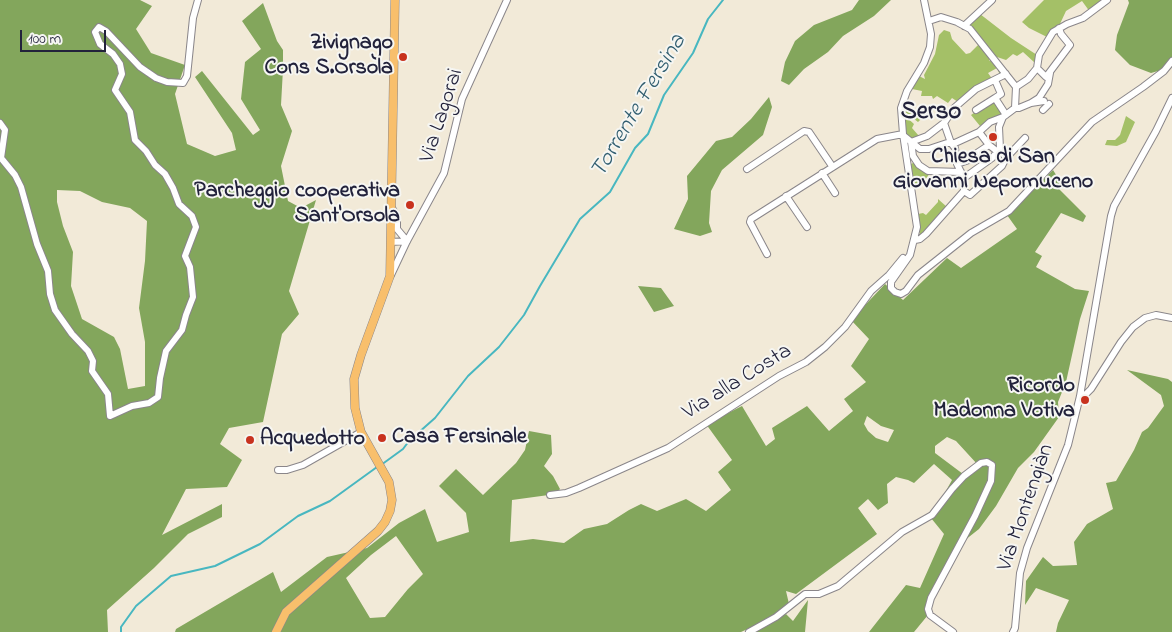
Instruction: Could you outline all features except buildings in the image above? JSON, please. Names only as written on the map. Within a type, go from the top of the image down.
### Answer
[{"type":"main road","name":"Via Lagorai","points":[[276,632],[286,612],[382,527],[390,511],[392,500],[389,482],[362,432],[355,408],[354,379],[390,276],[395,0]]},
{"type":"street","points":[[0,123],[4,130],[1,158],[22,187],[37,244],[48,271],[50,294],[55,310],[72,334],[88,351],[93,361],[92,371],[108,394],[110,416],[132,406],[149,403],[158,397],[166,351],[182,330],[193,297],[190,267],[185,256],[196,227],[192,216],[179,204],[165,174],[135,140],[130,112],[115,90],[122,74],[120,64],[113,54],[100,44],[95,32],[99,27],[106,31],[140,67],[156,78],[167,82],[183,83],[187,76],[193,18],[198,0]]},
{"type":"street","name":"Via Lagorai","points":[[390,276],[444,172],[462,100],[507,0]]},
{"type":"street","points":[[924,0],[931,34],[930,47],[924,63],[907,90],[901,108],[903,135],[917,227],[910,255],[891,282],[895,292],[901,294],[906,291],[918,275],[964,239],[1009,211],[1092,122],[1164,71],[1172,61]]},
{"type":"street","points":[[964,26],[992,0]]},
{"type":"street","points":[[1015,108],[1018,86],[1028,79],[1036,68],[1039,55],[1047,39],[1059,28],[1083,18],[1107,0]]},
{"type":"street","points":[[929,21],[941,17],[970,29],[1018,86]]},
{"type":"street","points":[[1036,68],[1046,77],[1070,45],[1061,34],[1059,28]]},
{"type":"street","points":[[767,254],[750,222],[751,219],[832,166],[877,139],[903,135],[920,149],[929,149],[955,143],[979,132],[990,122],[1004,116],[1015,108],[1031,103],[1039,98],[1048,84],[1050,71]]},
{"type":"street","points":[[911,142],[927,136],[944,123],[954,108],[976,89],[1006,74]]},
{"type":"street","points":[[976,110],[1001,94],[995,80]]},
{"type":"street","points":[[995,98],[1004,116]]},
{"type":"street","name":"Via Montengiàn","points":[[1013,632],[1015,628],[1020,572],[1027,548],[1068,445],[1080,396],[1111,216],[1114,206],[1164,117],[1172,98]]},
{"type":"street","points":[[1031,103],[1046,102],[1043,110]]},
{"type":"street","points":[[964,178],[999,151],[999,127],[1004,116]]},
{"type":"street","points":[[915,240],[920,239],[926,234],[964,191],[964,178],[957,164],[955,148],[951,143],[944,123]]},
{"type":"street","points":[[747,169],[804,131],[809,132],[832,166]]},
{"type":"street","points":[[979,132],[989,145],[1006,158]]},
{"type":"street","points":[[964,191],[970,195],[1002,166],[1006,158],[1025,138]]},
{"type":"street","points":[[911,142],[913,156],[918,165],[928,170],[961,172]]},
{"type":"street","points":[[957,164],[975,158],[974,155],[989,145]]},
{"type":"street","points":[[822,173],[835,193]]},
{"type":"street","points":[[786,196],[807,227]]},
{"type":"street","name":"Via Lagorai","points":[[392,208],[397,216],[398,229],[407,241]]},
{"type":"street","points":[[391,242],[407,241]]},
{"type":"street","name":"Via alla Costa","points":[[550,495],[566,493],[579,488],[668,448],[779,376],[806,362],[846,327],[871,291],[889,275],[907,254],[910,255]]},
{"type":"street","points":[[1080,396],[1086,394],[1091,389],[1121,342],[1133,327],[1145,318],[1156,315],[1172,318]]},
{"type":"street","points":[[278,470],[288,470],[302,465],[362,432]]},
{"type":"street","points":[[749,632],[776,617],[805,594],[819,594],[838,586],[902,532],[932,515],[964,476],[981,463],[987,462],[992,465],[990,481],[975,516],[931,598],[928,609],[930,614],[953,632]]},
{"type":"green space","points":[[0,0],[140,0],[152,6],[136,29],[151,53],[185,65],[175,94],[187,144],[215,156],[236,150],[232,133],[195,77],[202,71],[253,135],[260,130],[241,99],[245,62],[261,49],[242,21],[263,3],[277,41],[283,50],[281,105],[292,131],[281,166],[288,201],[301,208],[316,200],[289,291],[299,314],[282,334],[263,422],[229,428],[220,444],[242,460],[227,487],[186,489],[162,535],[222,504],[222,517],[188,534],[154,568],[107,610],[108,632],[0,632]],"holes":[[[57,190],[80,191],[102,202],[130,208],[147,221],[145,261],[139,308],[145,342],[145,386],[128,389],[120,349],[114,337],[82,319],[71,286],[73,252],[63,226],[57,202]]]},
{"type":"green space","points":[[859,0],[891,0],[874,16],[843,36],[828,52],[804,69],[789,85],[781,81],[785,62],[795,41],[814,25],[852,10]]},
{"type":"green space","points":[[1044,0],[1104,0],[1090,12],[1082,1],[1066,11],[1059,26],[1047,37],[1029,28],[1022,22]]},
{"type":"green space","points":[[1128,0],[1172,0],[1172,67],[1151,73],[1130,65],[1115,50],[1117,35],[1129,3]]},
{"type":"green space","points":[[980,14],[1037,55],[1035,63],[1023,52],[1017,56],[1013,54],[1006,60],[997,57],[970,27],[970,23]]},
{"type":"green space","points":[[944,30],[950,32],[952,39],[966,54],[970,53],[979,44],[989,55],[989,61],[992,58],[1001,72],[1000,75],[997,68],[988,73],[993,80],[958,102],[952,98],[948,103],[937,96],[933,99],[932,96],[921,96],[922,91],[912,89],[919,76],[925,79],[924,75],[935,54],[939,35]]},
{"type":"green space","points":[[769,97],[772,107],[763,135],[722,170],[711,191],[709,223],[712,232],[700,236],[674,229],[688,199],[687,176],[716,141],[732,137],[751,119]]},
{"type":"green space","points":[[994,99],[1003,113],[980,126],[971,115]]},
{"type":"green space","points":[[905,110],[921,112],[924,116],[918,122]]},
{"type":"green space","points":[[904,115],[914,124],[912,128],[919,136],[911,138],[905,132]]},
{"type":"green space","points":[[1126,116],[1135,122],[1126,142],[1117,146],[1105,145],[1107,140],[1115,140],[1120,135]]},
{"type":"green space","points":[[915,162],[931,172],[924,181],[921,180],[914,188],[911,164]]},
{"type":"green space","points":[[1053,170],[1060,181],[1058,188],[1086,216],[1083,222],[1061,213],[1035,252],[1042,256],[1036,267],[1075,289],[1089,291],[1080,319],[1066,382],[1058,402],[1059,417],[1034,452],[1018,468],[996,506],[979,529],[960,544],[932,591],[928,615],[914,632],[869,632],[906,585],[920,588],[944,534],[931,518],[952,480],[934,464],[914,483],[896,477],[887,484],[888,503],[878,510],[868,499],[858,508],[877,534],[796,594],[786,591],[789,604],[765,621],[741,632],[175,632],[176,629],[273,572],[281,592],[327,557],[367,548],[399,523],[425,509],[437,542],[469,532],[466,513],[439,486],[456,469],[483,495],[516,463],[525,450],[529,431],[551,435],[552,454],[544,466],[553,476],[560,489],[556,494],[512,500],[510,542],[533,539],[564,543],[584,529],[607,524],[641,504],[657,511],[686,499],[706,511],[731,490],[718,472],[732,460],[706,424],[742,406],[766,446],[775,439],[772,428],[807,406],[829,431],[853,411],[844,399],[866,382],[851,366],[869,339],[851,320],[885,284],[903,300],[947,258],[961,268],[1017,229],[1007,215]],"holes":[[[867,416],[881,426],[894,430],[888,442],[876,438],[868,431],[864,424]],[[947,437],[956,441],[978,465],[963,474],[935,453],[935,446]],[[396,536],[423,574],[385,617],[370,618],[346,578],[371,555]]]},
{"type":"green space","points":[[938,199],[947,207],[920,237],[918,214],[923,213],[926,215],[938,202]]},
{"type":"green space","points":[[638,286],[661,288],[674,306],[654,312]]},
{"type":"green space","points":[[1127,370],[1168,379],[1172,382],[1172,632],[1056,632],[1058,623],[1069,600],[1036,588],[1025,605],[1026,581],[1043,557],[1053,566],[1077,565],[1074,542],[1087,524],[1113,509],[1106,483],[1116,481],[1142,432],[1148,428],[1164,406],[1161,395]]},
{"type":"green space","points":[[808,600],[805,632],[755,632],[786,614],[793,621]]},
{"type":"waterway","name":"Torrente Fersina","points":[[381,465],[403,449],[409,441],[435,418],[468,376],[499,347],[524,315],[580,219],[610,192],[635,148],[648,134],[664,95],[693,53],[708,19],[723,0]]},
{"type":"waterway","name":"Torrente Fersina","points":[[121,632],[121,627],[136,606],[171,576],[215,566],[260,544],[298,516],[330,501],[377,467]]},
{"type":"place","name":"Zivignago Cons S.Orsola","points":[[403,57]]},
{"type":"place","name":"Chiesa di San Giovanni Nepomuceno","points":[[993,137]]},
{"type":"place","name":"Parcheggio cooperativa Sant'Orsola","points":[[410,205]]},
{"type":"place","name":"Ricordo Madonna Votiva","points":[[1085,400]]},
{"type":"place","name":"Casa Fersinale","points":[[382,438]]},
{"type":"place","name":"Acquedotto","points":[[250,440]]},
{"type":"district","name":"Serso","points":[[931,114]]}]
